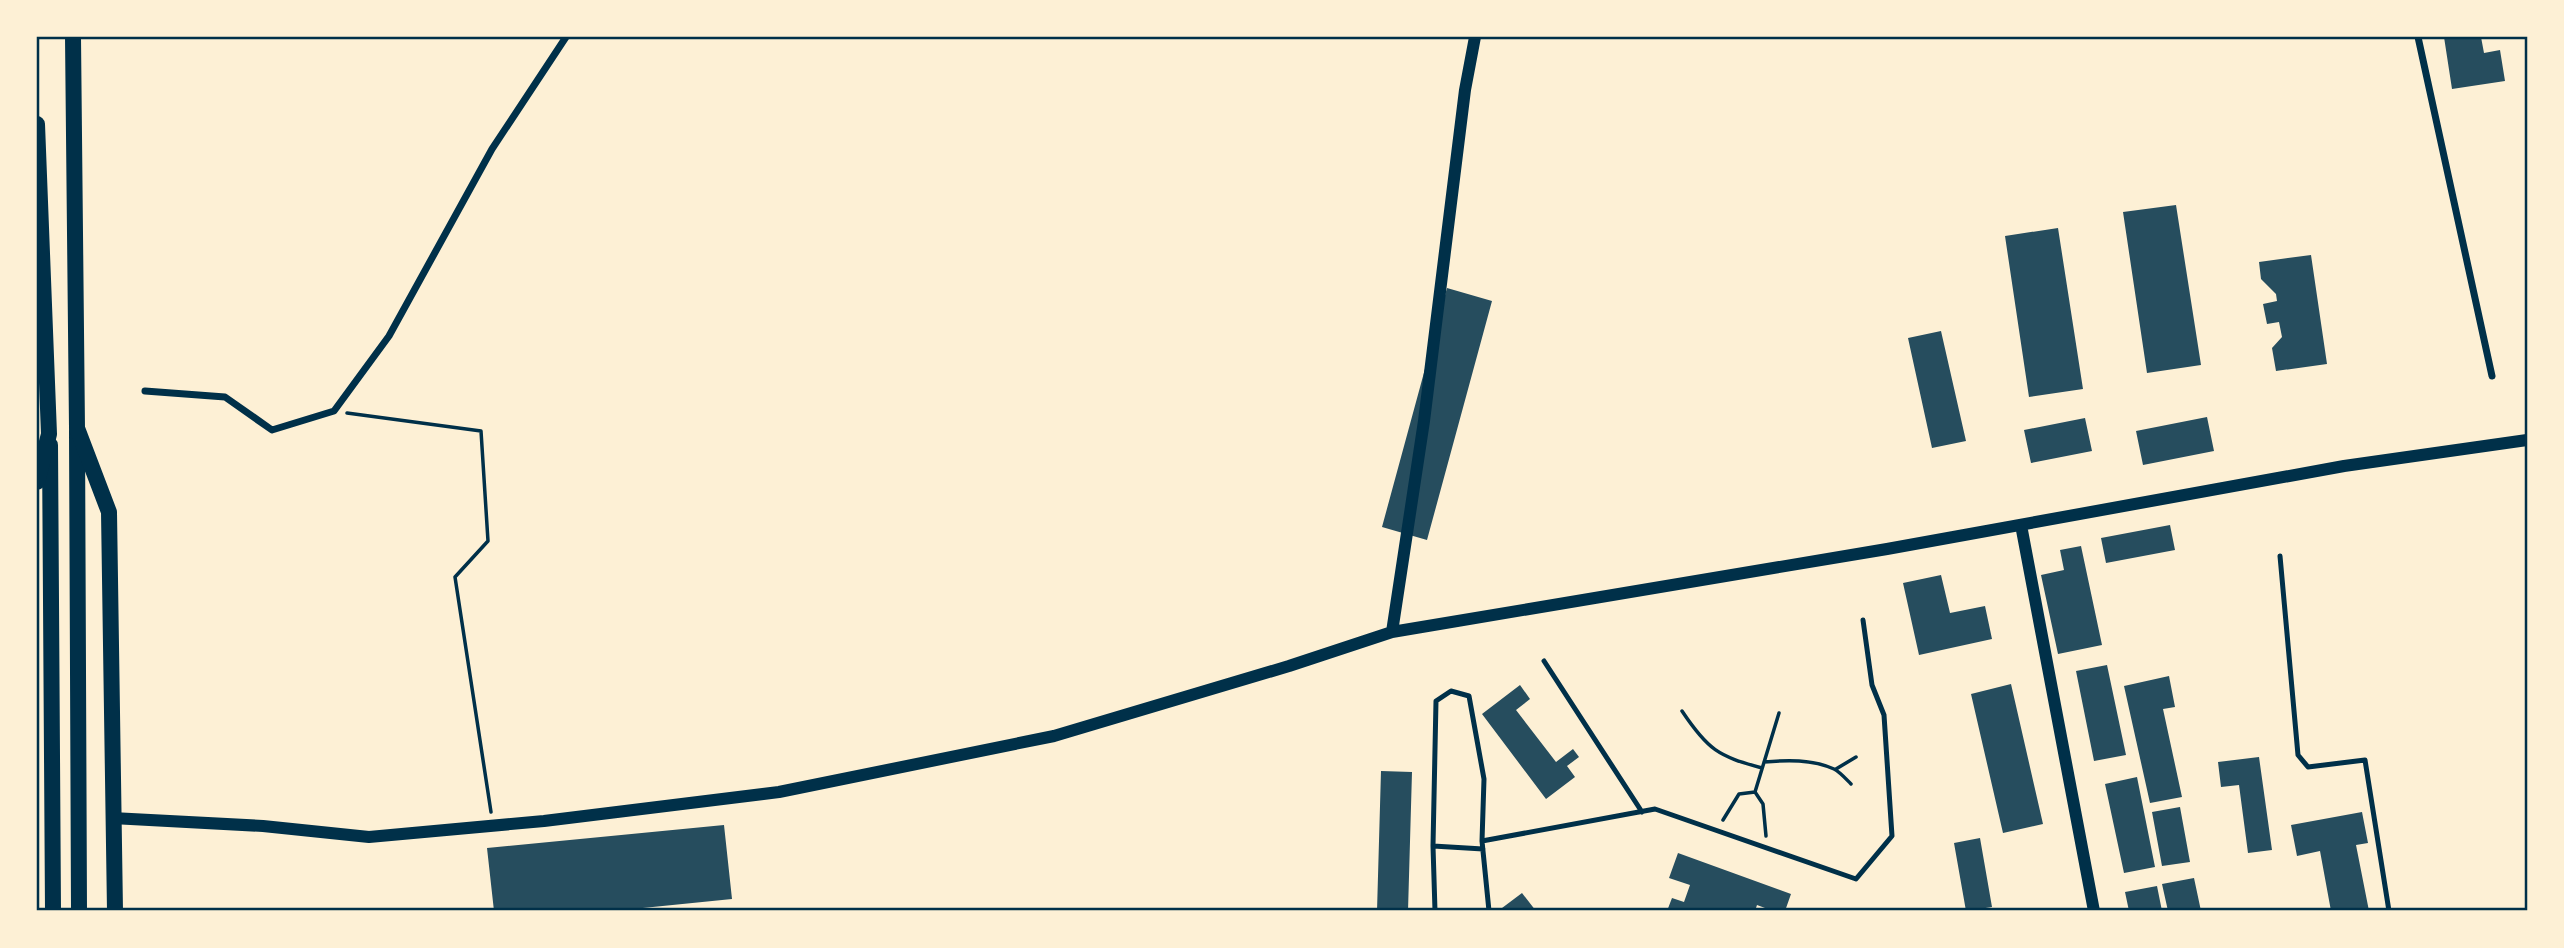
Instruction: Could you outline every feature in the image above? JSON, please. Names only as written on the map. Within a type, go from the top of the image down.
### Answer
[{"type":"main road","points":[[73,37],[79,911]]},
{"type":"main road","points":[[37,124],[50,434],[53,911]]},
{"type":"main road","points":[[77,428],[109,512],[115,911]]},
{"type":"main road","points":[[37,482],[50,434]]},
{"type":"street","points":[[145,391],[225,397],[272,430],[334,411],[389,336],[492,149],[566,37]]},
{"type":"street","points":[[1392,632],[1424,421],[1465,90],[1475,37]]},
{"type":"street","points":[[2418,37],[2492,376]]},
{"type":"street","points":[[112,818],[250,825],[369,837],[493,826],[779,792],[1041,738],[1289,666],[1392,632],[2021,525],[2344,466],[2527,440]]},
{"type":"street","points":[[2021,525],[2094,911]]},
{"type":"lane","points":[[2280,556],[2298,755],[2308,767],[2365,760],[2389,911]]},
{"type":"lane","points":[[1482,841],[1656,809],[1856,879],[1892,836],[1884,715],[1872,685],[1863,620]]},
{"type":"lane","points":[[1544,661],[1642,812]]},
{"type":"lane","points":[[1435,911],[1433,846],[1436,701],[1451,691],[1469,696],[1484,779],[1482,841],[1489,911]]},
{"type":"lane","points":[[1433,846],[1483,849]]},
{"type":"path","points":[[334,411],[481,431],[488,541],[456,577],[493,826]]},
{"type":"path","points":[[1682,712],[1700,737],[1718,754],[1762,768]]},
{"type":"path","points":[[1766,838],[1763,804],[1755,792],[1779,713]]},
{"type":"path","points":[[1836,769],[1856,757]]},
{"type":"path","points":[[1764,761],[1791,760],[1836,769],[1851,784]]},
{"type":"path","points":[[1723,820],[1739,794],[1755,792]]},
{"type":"building","points":[[2444,37],[2481,37],[2484,53],[2500,50],[2505,81],[2452,89]]},
{"type":"building","points":[[2176,205],[2201,365],[2147,373],[2123,212]]},
{"type":"building","points":[[2058,228],[2083,389],[2029,397],[2005,236]]},
{"type":"building","points":[[2311,255],[2327,364],[2276,371],[2272,348],[2282,337],[2279,322],[2267,324],[2263,304],[2277,301],[2276,294],[2261,279],[2259,262]]},
{"type":"building","points":[[1447,288],[1492,301],[1427,540],[1382,527]]},
{"type":"building","points":[[1941,331],[1966,441],[1932,448],[1908,338]]},
{"type":"building","points":[[2207,417],[2214,451],[2143,465],[2136,431]]},
{"type":"building","points":[[2085,418],[2092,451],[2031,463],[2024,430]]},
{"type":"building","points":[[2170,525],[2175,550],[2106,563],[2101,538]]},
{"type":"building","points":[[2081,546],[2102,645],[2058,654],[2041,575],[2064,570],[2060,550]]},
{"type":"building","points":[[1941,575],[1950,613],[1985,606],[1992,639],[1919,655],[1903,583]]},
{"type":"building","points":[[2107,665],[2126,755],[2094,761],[2076,671]]},
{"type":"building","points":[[2169,676],[2175,707],[2163,709],[2182,797],[2150,803],[2124,686]]},
{"type":"building","points":[[2011,684],[2043,824],[2003,833],[1971,694]]},
{"type":"building","points":[[1520,685],[1530,699],[1516,710],[1556,762],[1573,749],[1579,757],[1567,766],[1575,777],[1546,799],[1482,714]]},
{"type":"building","points":[[2259,757],[2272,850],[2248,853],[2239,785],[2221,787],[2218,762]]},
{"type":"building","points":[[1381,771],[1412,772],[1408,911],[1377,911]]},
{"type":"building","points":[[2137,777],[2155,867],[2124,873],[2105,784]]},
{"type":"building","points":[[2180,807],[2190,862],[2162,866],[2152,812]]},
{"type":"building","points":[[2362,812],[2368,843],[2356,845],[2369,911],[2331,911],[2320,851],[2297,856],[2291,825]]},
{"type":"building","points":[[724,825],[732,899],[613,911],[494,911],[487,848]]},
{"type":"building","points":[[1980,838],[1992,907],[1966,911],[1954,843]]},
{"type":"building","points":[[1678,853],[1791,894],[1785,911],[1773,911],[1757,905],[1755,911],[1667,911],[1672,898],[1684,902],[1690,885],[1669,878]]},
{"type":"building","points":[[2194,878],[2201,911],[2168,911],[2162,884]]},
{"type":"building","points":[[2157,886],[2162,911],[2129,911],[2125,892]]},
{"type":"building","points":[[1522,893],[1536,911],[1498,911]]}]
